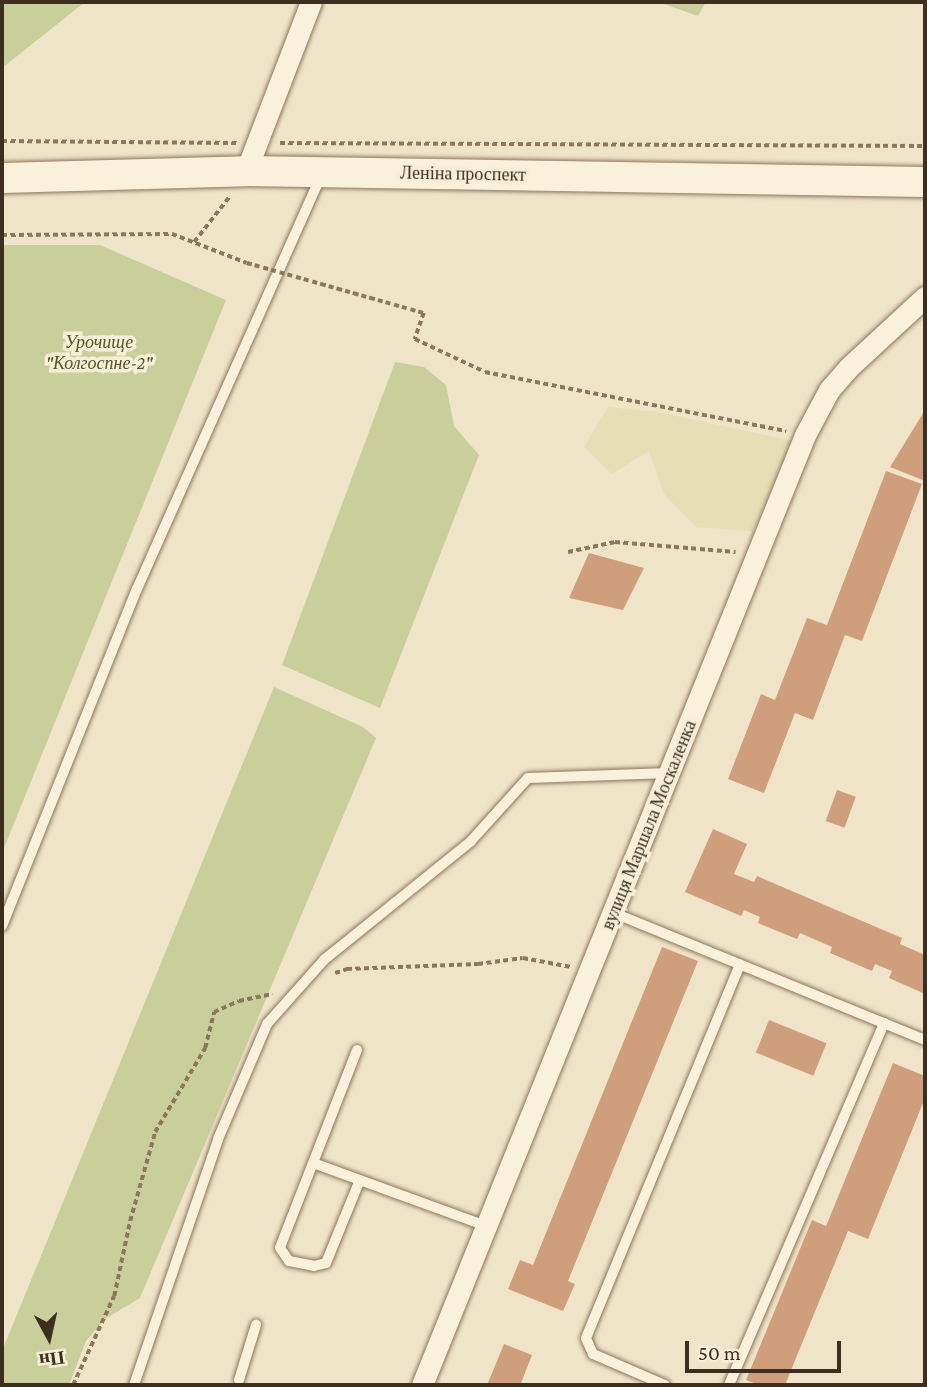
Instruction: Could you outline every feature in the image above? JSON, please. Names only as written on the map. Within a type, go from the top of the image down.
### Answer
[{"type":"main road","name":"Леніна проспект","points":[[2,178],[243,157],[323,172],[925,182]]},
{"type":"street","points":[[243,157],[311,2]]},
{"type":"street","name":"вулиця Маршала Москаленка","points":[[422,1385],[805,435],[829,390],[848,368],[925,297]]},
{"type":"lane","points":[[2,926],[137,589],[323,172]]},
{"type":"lane","points":[[134,1385],[218,1139],[267,1024],[325,960],[471,841],[528,778],[670,773]]},
{"type":"lane","points":[[614,913],[925,1040]]},
{"type":"lane","points":[[665,1385],[593,1354],[586,1338],[740,964]]},
{"type":"lane","points":[[729,1385],[884,1023]]},
{"type":"lane","points":[[356,1050],[280,1248],[289,1261],[314,1266],[326,1263],[359,1181]]},
{"type":"lane","points":[[313,1163],[486,1226]]},
{"type":"lane","points":[[251,1385],[238,1383],[256,1325]]},
{"type":"path","points":[[2,142],[243,157],[223,207],[194,242]]},
{"type":"path","points":[[268,143],[925,146]]},
{"type":"path","points":[[2,235],[172,234],[216,253],[424,313],[415,339],[485,372],[805,435]]},
{"type":"path","points":[[568,552],[615,542],[757,554]]},
{"type":"path","points":[[74,1385],[114,1296],[130,1221],[155,1132],[205,1048],[214,1012],[239,1001],[346,969],[478,964],[523,958],[549,960],[589,972]]},
{"type":"shaded area","points":[[608,407],[657,412],[794,441],[753,531],[696,527],[664,494],[649,451],[612,474],[584,447]]},
{"type":"green space","points":[[2,2],[85,2],[2,68]]},
{"type":"green space","points":[[658,2],[706,2],[698,16]]},
{"type":"green space","name":"Урочище \"Колгоспне-2\"","points":[[2,245],[100,245],[226,300],[2,853]]},
{"type":"green space","points":[[395,362],[424,367],[446,385],[454,426],[479,455],[380,708],[282,665]]},
{"type":"green space","points":[[274,687],[363,727],[376,738],[140,1298],[105,1319],[86,1341],[69,1385],[2,1385],[2,1351]]},
{"type":"building","points":[[925,410],[925,481],[890,467]]},
{"type":"building","points":[[886,471],[922,484],[862,641],[845,635],[813,720],[795,713],[764,793],[728,779],[761,694],[775,700],[807,618],[827,625]]},
{"type":"building","points":[[589,553],[644,568],[623,610],[569,598]]},
{"type":"building","points":[[837,790],[856,797],[845,828],[826,821]]},
{"type":"building","points":[[713,829],[747,844],[734,874],[754,882],[757,876],[902,938],[900,944],[925,955],[925,994],[889,978],[892,971],[875,964],[872,971],[830,953],[832,947],[800,933],[797,939],[758,923],[760,917],[744,910],[741,916],[685,892]]},
{"type":"building","points":[[662,947],[698,961],[568,1281],[575,1284],[563,1311],[508,1289],[520,1260],[533,1265]]},
{"type":"building","points":[[769,1020],[826,1043],[813,1076],[756,1052]]},
{"type":"building","points":[[893,1063],[925,1076],[925,1098],[868,1239],[848,1231],[785,1385],[759,1385],[746,1380],[812,1220],[826,1226]]},
{"type":"building","points":[[504,1344],[532,1355],[521,1383],[527,1385],[487,1385]]}]
